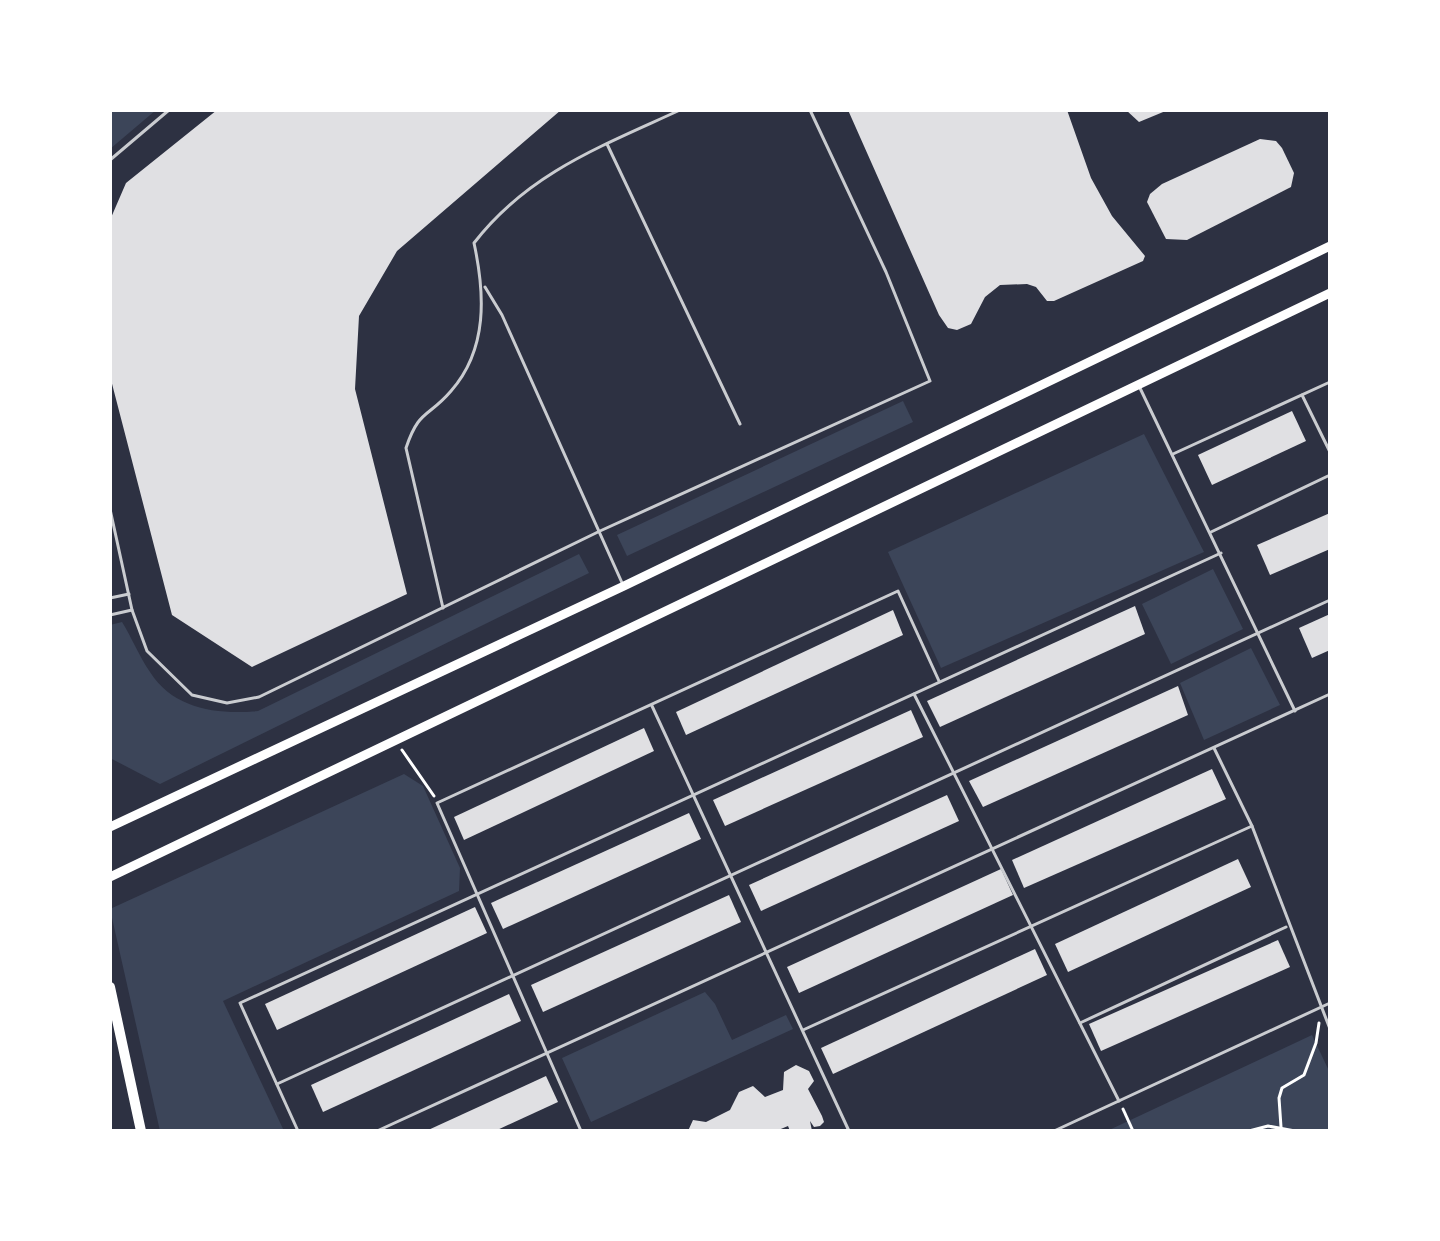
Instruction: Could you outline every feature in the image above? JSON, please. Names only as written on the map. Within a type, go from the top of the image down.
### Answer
[{"type":"highway","points":[[110,987],[141,1131]]},
{"type":"main road","points":[[110,827],[624,586],[1330,246]]},
{"type":"main road","points":[[110,877],[1330,293]]},
{"type":"lane","points":[[110,160],[169,110]]},
{"type":"lane","points":[[443,608],[406,448],[415,422],[450,393],[464,374],[484,317],[483,284],[474,243],[495,215],[552,169],[680,110]]},
{"type":"lane","points":[[110,509],[132,610],[147,651],[192,695],[227,703],[259,697],[600,531],[930,381],[886,272],[810,110]]},
{"type":"lane","points":[[607,144],[740,424]]},
{"type":"lane","points":[[483,284],[502,315],[624,586]]},
{"type":"lane","points":[[1173,454],[1330,382]]},
{"type":"lane","points":[[1139,385],[1295,711]]},
{"type":"lane","points":[[1302,395],[1330,452]]},
{"type":"lane","points":[[1211,532],[1330,475]]},
{"type":"lane","points":[[298,1131],[240,1003],[1221,553]]},
{"type":"lane","points":[[581,1131],[437,803],[898,591],[940,682]]},
{"type":"lane","points":[[110,598],[129,594]]},
{"type":"lane","points":[[277,1084],[1330,600]]},
{"type":"lane","points":[[110,615],[132,610]]},
{"type":"lane","points":[[914,694],[1119,1101]]},
{"type":"lane","points":[[377,1131],[1330,694]]},
{"type":"lane","points":[[652,706],[849,1131]]},
{"type":"lane","points":[[1214,748],[1252,826],[1330,1029]]},
{"type":"lane","points":[[803,1030],[1252,826]]},
{"type":"lane","points":[[1080,1023],[1288,926]]},
{"type":"lane","points":[[1054,1131],[1330,1003]]},
{"type":"path","points":[[395,741],[426,782],[437,803]]},
{"type":"path","points":[[1281,1127],[1279,1098],[1282,1088],[1300,1080],[1309,1065],[1316,1043],[1320,1008]]},
{"type":"path","points":[[1119,1101],[1133,1131]]},
{"type":"path","points":[[1250,1131],[1281,1127],[1295,1131]]},
{"type":"shaded area","points":[[110,110],[156,110],[110,149]]},
{"type":"shaded area","points":[[903,401],[913,422],[627,556],[617,535]]},
{"type":"shaded area","points":[[1144,434],[1204,552],[941,668],[888,552]]},
{"type":"shaded area","points":[[579,554],[589,573],[160,784],[110,758],[110,625],[122,622],[150,672],[171,694],[184,702],[227,712],[258,711]]},
{"type":"shaded area","points":[[1213,569],[1243,629],[1171,664],[1142,604]]},
{"type":"shaded area","points":[[1251,648],[1280,705],[1204,740],[1180,683]]},
{"type":"shaded area","points":[[404,774],[423,786],[460,868],[459,891],[223,1001],[284,1131],[160,1131],[110,909]]},
{"type":"shaded area","points":[[705,992],[715,1004],[732,1040],[786,1015],[793,1029],[591,1122],[562,1058]]},
{"type":"shaded area","points":[[1312,1035],[1330,1073],[1330,1131],[1107,1131]]},
{"type":"building","points":[[217,110],[561,110],[397,251],[359,316],[355,389],[407,594],[252,667],[172,615],[110,376],[110,220],[126,183]]},
{"type":"building","points":[[848,110],[1067,110],[1091,178],[1112,216],[1145,256],[1143,261],[1054,301],[1047,301],[1036,287],[1027,284],[1000,285],[985,297],[971,324],[957,330],[948,328],[939,315]]},
{"type":"building","points":[[1126,110],[1168,110],[1139,122]]},
{"type":"building","points":[[1260,139],[1276,141],[1282,148],[1294,173],[1291,187],[1187,240],[1166,239],[1147,202],[1150,194],[1162,184]]},
{"type":"building","points":[[1292,411],[1306,441],[1212,485],[1198,455]]},
{"type":"building","points":[[1330,513],[1330,549],[1270,575],[1257,545]]},
{"type":"building","points":[[1135,606],[1145,634],[940,727],[927,701]]},
{"type":"building","points":[[893,610],[903,635],[686,735],[676,712]]},
{"type":"building","points":[[1330,614],[1330,650],[1312,658],[1299,628]]},
{"type":"building","points":[[1178,686],[1188,715],[983,807],[969,781]]},
{"type":"building","points":[[911,710],[923,737],[725,826],[713,800]]},
{"type":"building","points":[[644,728],[654,751],[464,840],[454,817]]},
{"type":"building","points":[[1212,769],[1226,799],[1024,888],[1012,860]]},
{"type":"building","points":[[947,795],[959,821],[761,911],[749,885]]},
{"type":"building","points":[[689,813],[701,839],[503,929],[491,903]]},
{"type":"building","points":[[1238,859],[1251,887],[1068,972],[1055,944]]},
{"type":"building","points":[[1001,869],[1013,895],[799,993],[787,967]]},
{"type":"building","points":[[729,895],[741,922],[543,1012],[531,985]]},
{"type":"building","points":[[475,907],[487,933],[277,1030],[265,1004]]},
{"type":"building","points":[[1278,940],[1290,967],[1101,1051],[1089,1024]]},
{"type":"building","points":[[1035,949],[1047,975],[833,1074],[821,1048]]},
{"type":"building","points":[[509,994],[521,1021],[323,1112],[311,1085]]},
{"type":"building","points":[[796,1065],[809,1071],[814,1081],[808,1089],[824,1122],[814,1127],[810,1121],[812,1131],[790,1131],[788,1126],[776,1131],[688,1131],[693,1120],[706,1122],[730,1110],[739,1092],[753,1086],[765,1097],[783,1090],[784,1072]]},
{"type":"building","points":[[546,1076],[558,1102],[495,1131],[426,1131]]}]
